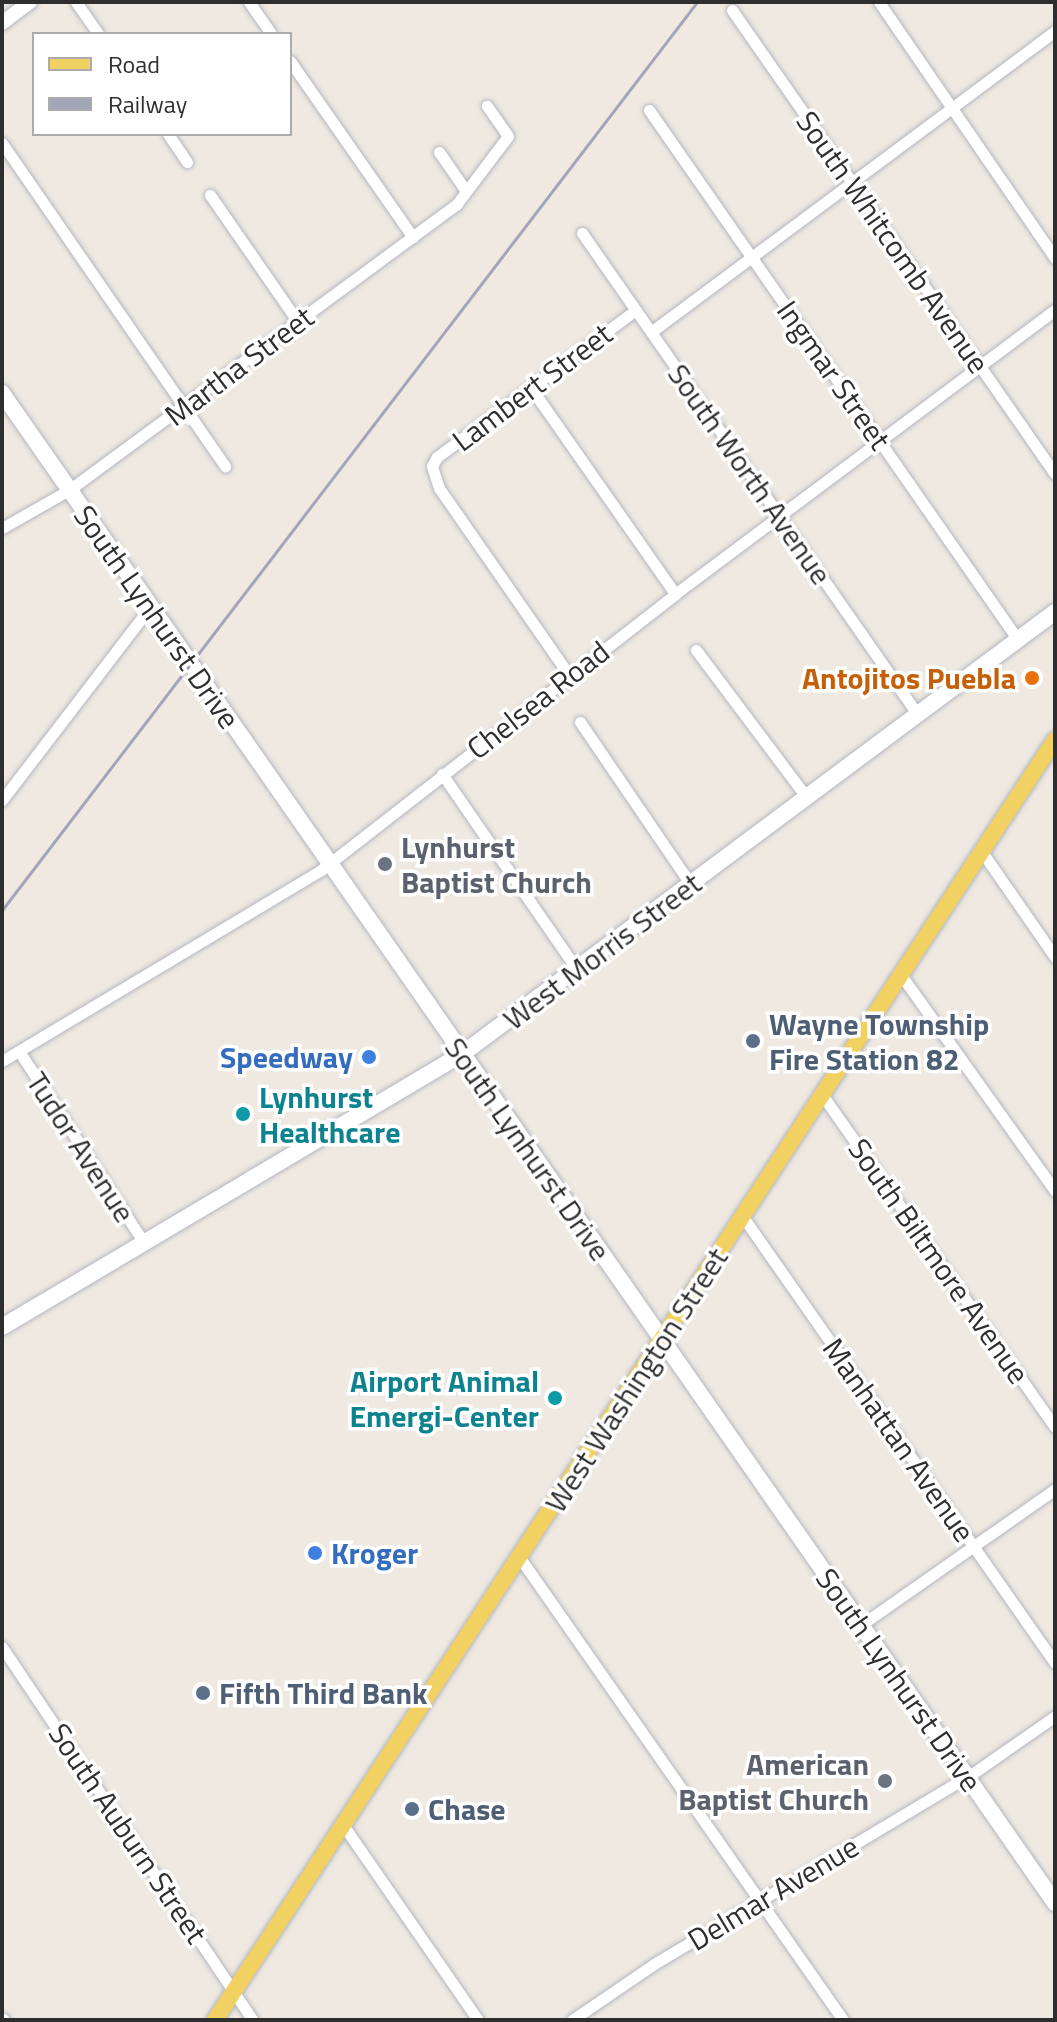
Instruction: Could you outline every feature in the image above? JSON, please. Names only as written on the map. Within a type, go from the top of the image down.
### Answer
[{"type":"main road","name":"South Lynhurst Drive","points":[[2,393],[1055,1903]]},
{"type":"main road","name":"West Morris Street","points":[[2,1327],[462,1054],[1055,612]]},
{"type":"main road","name":"West Washington Street","points":[[215,2020],[1055,740]]},
{"type":"street","points":[[2,23],[30,2]]},
{"type":"street","points":[[76,2],[97,32]]},
{"type":"street","points":[[249,2],[270,32]]},
{"type":"street","points":[[879,2],[1055,258]]},
{"type":"street","name":"South Whitcomb Avenue","points":[[732,10],[1055,474]]},
{"type":"street","name":"Lambert Street","points":[[651,332],[1055,31]]},
{"type":"street","points":[[292,64],[413,237]]},
{"type":"street","points":[[439,152],[466,191],[508,136],[487,106]]},
{"type":"street","name":"Ingmar Street","points":[[649,110],[1018,640]]},
{"type":"street","points":[[169,136],[187,162]]},
{"type":"street","points":[[2,143],[225,466]]},
{"type":"street","name":"Martha Street","points":[[2,528],[69,490],[185,407],[413,237],[466,191]]},
{"type":"street","points":[[210,195],[298,322]]},
{"type":"street","name":"South Worth Avenue","points":[[582,233],[918,715]]},
{"type":"street","name":"Lambert Street","points":[[569,675],[439,488],[432,468],[437,457],[636,310]]},
{"type":"street","name":"Chelsea Road","points":[[2,1061],[282,896],[675,594],[1055,310]]},
{"type":"street","points":[[531,388],[675,594]]},
{"type":"street","points":[[2,800],[150,607]]},
{"type":"street","points":[[696,650],[807,798]]},
{"type":"street","points":[[580,722],[691,885]]},
{"type":"street","points":[[442,774],[577,970]]},
{"type":"street","points":[[982,852],[1055,957]]},
{"type":"street","points":[[901,975],[1055,1191]]},
{"type":"street","name":"Tudor Avenue","points":[[19,1051],[144,1243]]},
{"type":"street","name":"South Biltmore Avenue","points":[[823,1096],[1055,1427]]},
{"type":"street","name":"Manhattan Avenue","points":[[743,1217],[1055,1663]]},
{"type":"street","points":[[861,1625],[1055,1489]]},
{"type":"street","points":[[520,1558],[843,2020]]},
{"type":"street","name":"South Auburn Street","points":[[2,1647],[253,2020]]},
{"type":"street","name":"Delmar Avenue","points":[[572,2020],[966,1777],[1055,1716]]},
{"type":"street","points":[[343,1825],[478,2020]]},
{"type":"railway","points":[[2,910],[697,2]]},
{"type":"place","name":"Antojitos Puebla","points":[[1032,678]]},
{"type":"place","name":"Lynhurst Baptist Church","points":[[385,864]]},
{"type":"place","name":"Wayne Township Fire Station 82","points":[[753,1041]]},
{"type":"place","name":"Speedway","points":[[369,1057]]},
{"type":"place","name":"Lynhurst Healthcare","points":[[243,1114]]},
{"type":"place","name":"Airport Animal Emergi-Center","points":[[555,1398]]},
{"type":"place","name":"Kroger","points":[[315,1553]]},
{"type":"place","name":"Fifth Third Bank","points":[[203,1693]]},
{"type":"place","name":"American Baptist Church","points":[[885,1781]]},
{"type":"place","name":"Chase","points":[[412,1809]]}]
